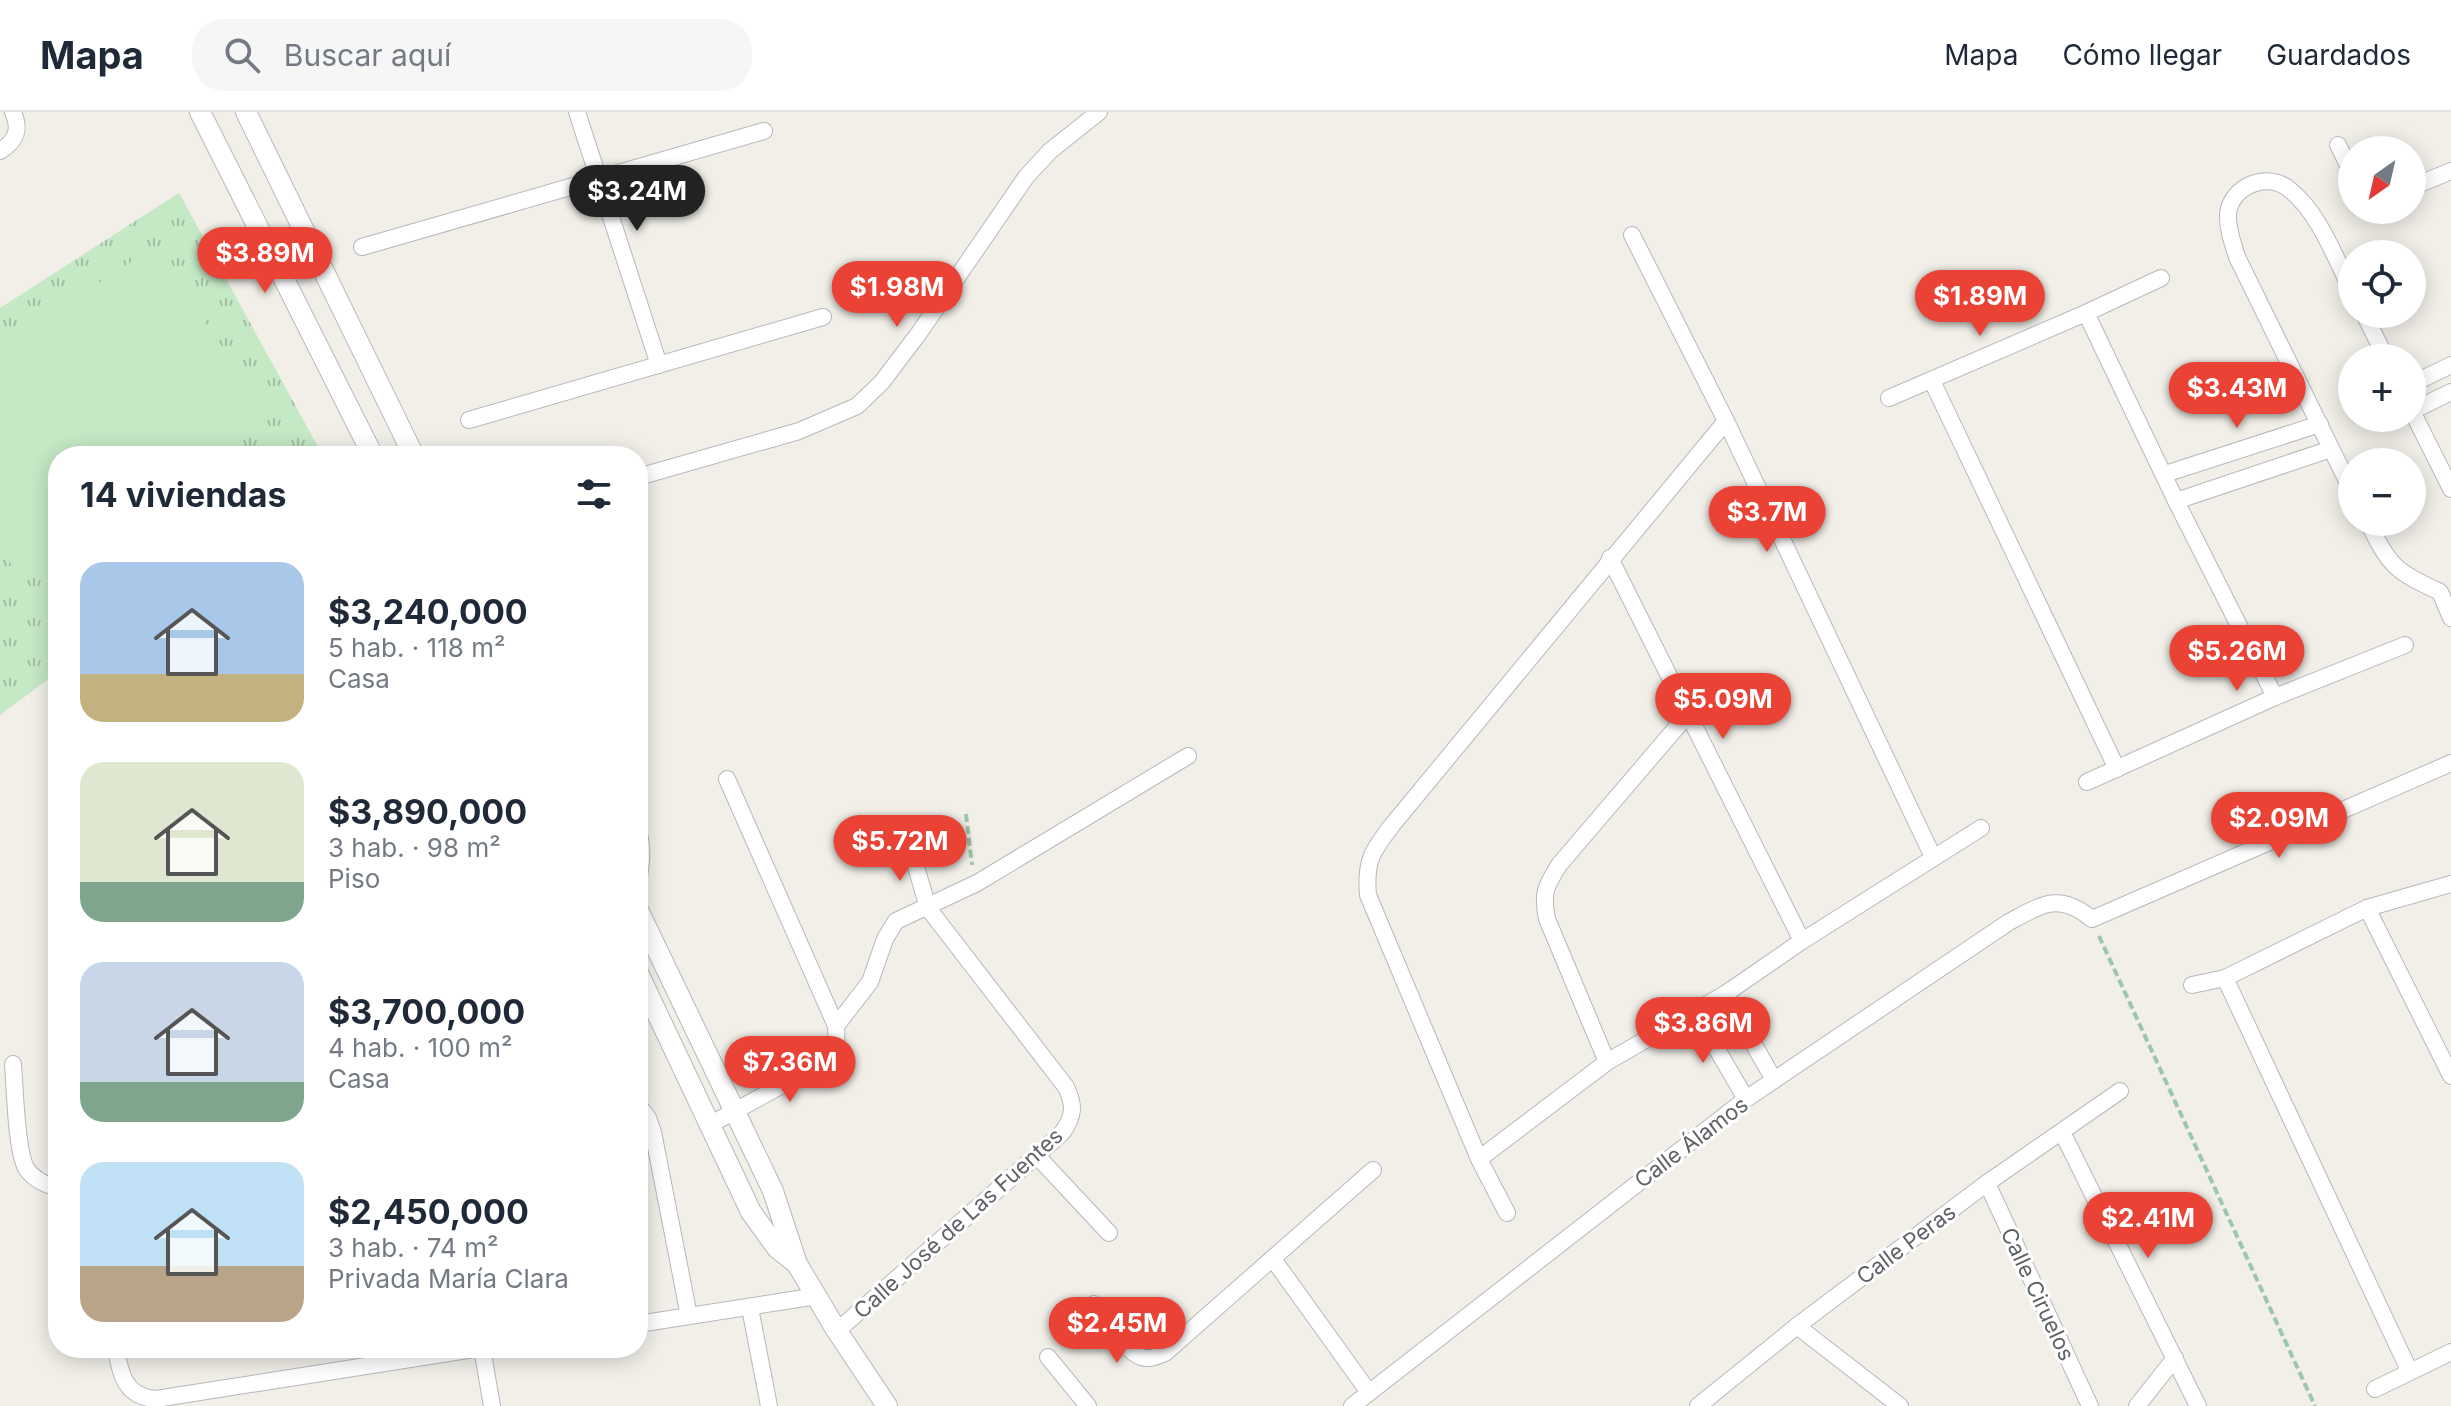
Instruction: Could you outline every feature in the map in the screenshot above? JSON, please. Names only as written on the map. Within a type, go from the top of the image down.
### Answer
[{"type":"street","points":[[0,151],[16,137],[17,123],[13,112]]},
{"type":"street","points":[[200,112],[368,446]]},
{"type":"street","points":[[246,112],[409,446]]},
{"type":"street","points":[[577,112],[659,365]]},
{"type":"street","points":[[648,474],[799,431],[857,406],[882,382],[919,333],[1026,177],[1050,151],[1099,112]]},
{"type":"street","points":[[362,247],[764,131]]},
{"type":"street","points":[[2426,181],[2451,171]]},
{"type":"street","points":[[2338,264],[2314,219],[2290,189],[2272,180],[2264,180],[2252,184],[2235,198],[2228,215],[2237,257],[2338,463]]},
{"type":"street","points":[[1632,235],[1726,421],[1933,857]]},
{"type":"street","points":[[1889,398],[2161,278]]},
{"type":"street","points":[[2086,313],[2275,697]]},
{"type":"street","points":[[469,420],[823,317]]},
{"type":"street","points":[[2426,377],[2451,365]]},
{"type":"street","points":[[1932,381],[2117,769]]},
{"type":"street","points":[[2426,404],[2451,392]]},
{"type":"street","points":[[1507,1213],[1479,1159],[1368,895],[1366,873],[1374,848],[1393,824],[1726,421]]},
{"type":"street","points":[[2165,474],[2320,424]]},
{"type":"street","points":[[2422,432],[2451,489]]},
{"type":"street","points":[[2176,501],[2331,449]]},
{"type":"street","points":[[2375,536],[2384,555],[2396,569],[2446,590],[2451,618]]},
{"type":"street","points":[[1610,558],[1802,941]]},
{"type":"street","points":[[2087,782],[2275,697],[2405,645]]},
{"type":"street","points":[[1607,1062],[1547,919],[1543,900],[1547,883],[1559,865],[1688,714]]},
{"type":"street","points":[[836,1026],[870,982],[885,939],[896,921],[977,883],[1188,756]]},
{"type":"street","points":[[2092,919],[2451,763]]},
{"type":"street","points":[[711,1124],[828,1060],[836,1049],[836,1026],[727,779]]},
{"type":"street","points":[[1479,1159],[1607,1062],[1725,994],[1802,941],[1981,828]]},
{"type":"street","points":[[910,846],[928,908]]},
{"type":"street","points":[[2192,985],[2225,978],[2367,908],[2451,884]]},
{"type":"street","name":"Calle Álamos","points":[[1352,1406],[1746,1099],[2009,922],[2050,903],[2065,903],[2092,919]]},
{"type":"street","name":"Calle José de Las Fuentes","points":[[837,1331],[1062,1133],[1070,1122],[1073,1110],[1073,1100],[1066,1087],[928,908]]},
{"type":"street","points":[[2367,908],[2451,1076]]},
{"type":"street","points":[[648,931],[773,1191],[797,1264],[887,1406]]},
{"type":"street","points":[[2225,978],[2409,1370]]},
{"type":"street","points":[[648,994],[751,1212],[777,1248],[797,1264]]},
{"type":"street","points":[[1725,994],[1774,1080]]},
{"type":"street","points":[[1694,1010],[1746,1099]]},
{"type":"street","points":[[13,1064],[22,1158],[31,1175],[48,1183]]},
{"type":"street","name":"Calle Peras","points":[[1698,1406],[1797,1326],[1987,1183],[2120,1091]]},
{"type":"street","points":[[648,1118],[689,1316]]},
{"type":"street","points":[[2062,1132],[2198,1406]]},
{"type":"street","points":[[1037,1156],[1109,1233]]},
{"type":"street","points":[[1094,1304],[1132,1352],[1153,1358],[1165,1353],[1373,1170]]},
{"type":"street","name":"Calle Ciruelos","points":[[1987,1183],[2090,1406]]},
{"type":"street","points":[[1273,1259],[1368,1391]]},
{"type":"street","points":[[648,1322],[817,1296]]},
{"type":"street","points":[[750,1308],[769,1406]]},
{"type":"street","points":[[1797,1326],[1900,1406]]},
{"type":"street","points":[[2375,1389],[2451,1352]]},
{"type":"street","points":[[1048,1357],[1088,1406]]},
{"type":"street","points":[[117,1358],[119,1373],[129,1387],[145,1398],[156,1399],[417,1358]]},
{"type":"street","points":[[483,1358],[492,1406]]},
{"type":"street","points":[[2137,1406],[2175,1358]]},
{"type":"path","points":[[966,814],[968,847],[977,883]]},
{"type":"path","points":[[2092,919],[2315,1406]]},
{"type":"green space","points":[[179,193],[318,446],[48,446],[48,679],[0,715],[0,308]]},
{"type":"green space","points":[[155,246],[267,415],[220,446],[48,446],[48,560],[20,578],[0,548],[0,348]]}]
